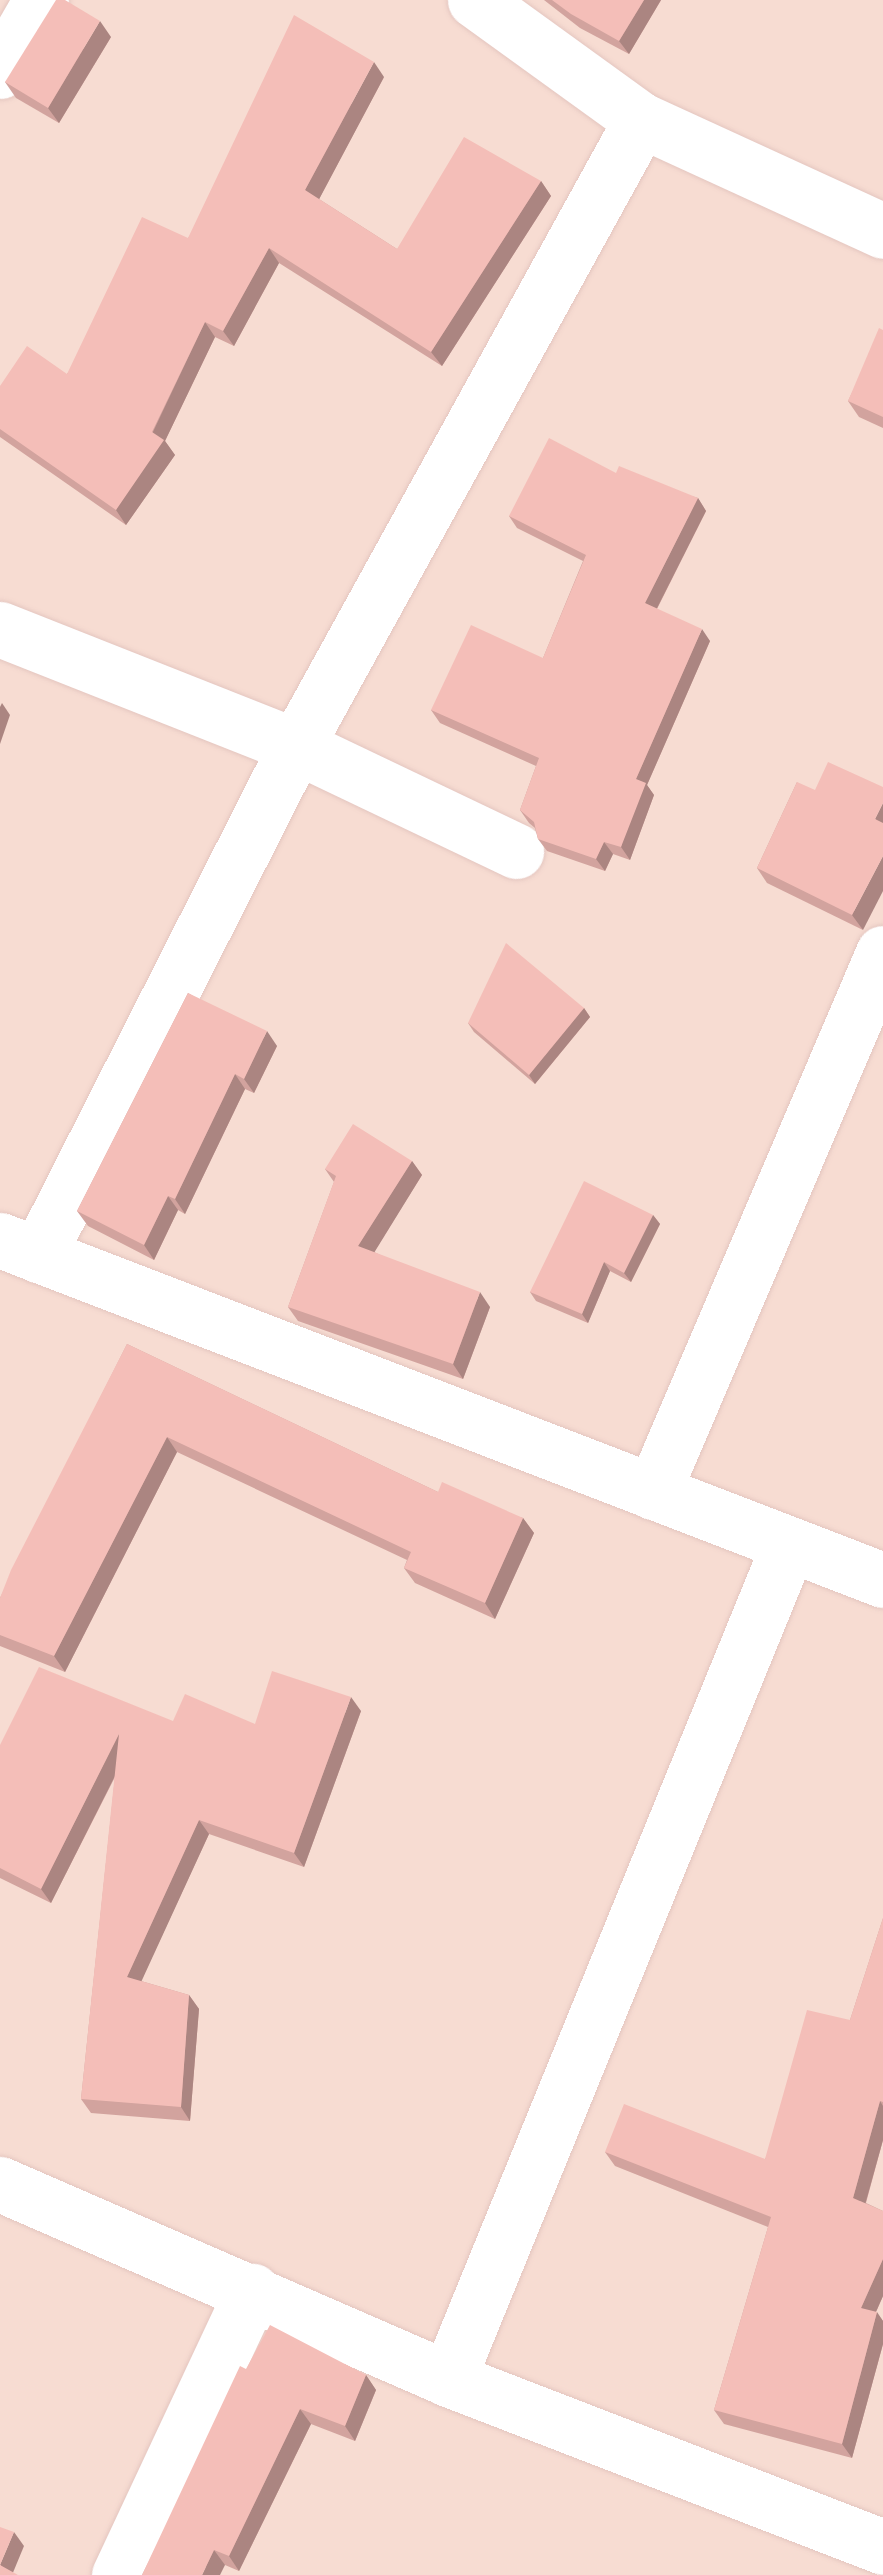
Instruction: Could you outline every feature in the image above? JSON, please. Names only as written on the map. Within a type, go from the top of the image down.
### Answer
[{"type":"street","points":[[4,56],[41,0]]},
{"type":"street","points":[[475,0],[641,120],[883,231]]},
{"type":"street","points":[[641,120],[19,1248],[883,1580]]},
{"type":"street","points":[[0,629],[296,746],[516,851]]},
{"type":"street","points":[[653,1492],[883,952]]},
{"type":"street","points":[[448,2379],[789,1544]]},
{"type":"street","points":[[0,2184],[448,2379],[883,2547]]},
{"type":"street","points":[[118,2575],[252,2291]]},
{"type":"shaded area","points":[[0,0],[883,0],[883,2575],[0,2575]]},
{"type":"building","points":[[56,0],[65,0],[100,21],[48,108],[5,82]]},
{"type":"building","points":[[552,0],[644,0],[619,41]]},
{"type":"building","points":[[294,15],[374,62],[305,190],[397,249],[464,137],[541,181],[431,352],[269,248],[223,331],[205,322],[152,432],[164,440],[116,510],[0,429],[0,386],[27,346],[67,374],[142,217],[188,238]]},
{"type":"building","points":[[879,328],[883,330],[883,417],[848,401]]},
{"type":"building","points":[[549,438],[616,473],[619,466],[698,498],[645,603],[702,629],[636,779],[646,783],[621,847],[604,842],[596,859],[538,839],[534,822],[520,810],[539,758],[431,710],[471,625],[543,658],[586,555],[509,516]]},
{"type":"building","points":[[828,762],[883,787],[883,803],[875,819],[883,823],[883,856],[852,915],[757,868],[797,782],[815,790]]},
{"type":"building","points":[[506,943],[584,1008],[529,1075],[468,1023]]},
{"type":"building","points":[[188,993],[267,1031],[244,1079],[235,1074],[175,1199],[168,1196],[144,1245],[77,1211]]},
{"type":"building","points":[[353,1124],[412,1161],[358,1246],[480,1292],[453,1364],[288,1307],[336,1176],[325,1169]]},
{"type":"building","points":[[584,1181],[653,1215],[624,1273],[604,1262],[582,1314],[530,1292]]},
{"type":"building","points":[[127,1344],[438,1492],[442,1482],[523,1518],[485,1603],[404,1568],[411,1552],[167,1437],[54,1656],[0,1635],[0,1598],[11,1570]]},
{"type":"building","points":[[39,1667],[173,1721],[185,1694],[255,1724],[272,1671],[351,1697],[294,1853],[199,1820],[127,1977],[189,1995],[181,2107],[81,2099],[119,1734],[41,1889],[0,1868],[0,1745]]},
{"type":"building","points":[[883,1918],[883,2102],[880,2101],[853,2198],[883,2211],[883,2259],[861,2308],[877,2312],[842,2444],[714,2410],[771,2217],[605,2152],[624,2104],[765,2159],[807,2010],[850,2020]]},
{"type":"building","points":[[270,2325],[366,2375],[345,2426],[300,2409],[229,2556],[214,2550],[202,2575],[142,2575],[240,2366],[246,2369]]},
{"type":"building","points":[[0,2527],[14,2532],[0,2565]]},
{"type":"building","points":[[0,2565],[18,2575],[0,2575]]}]
